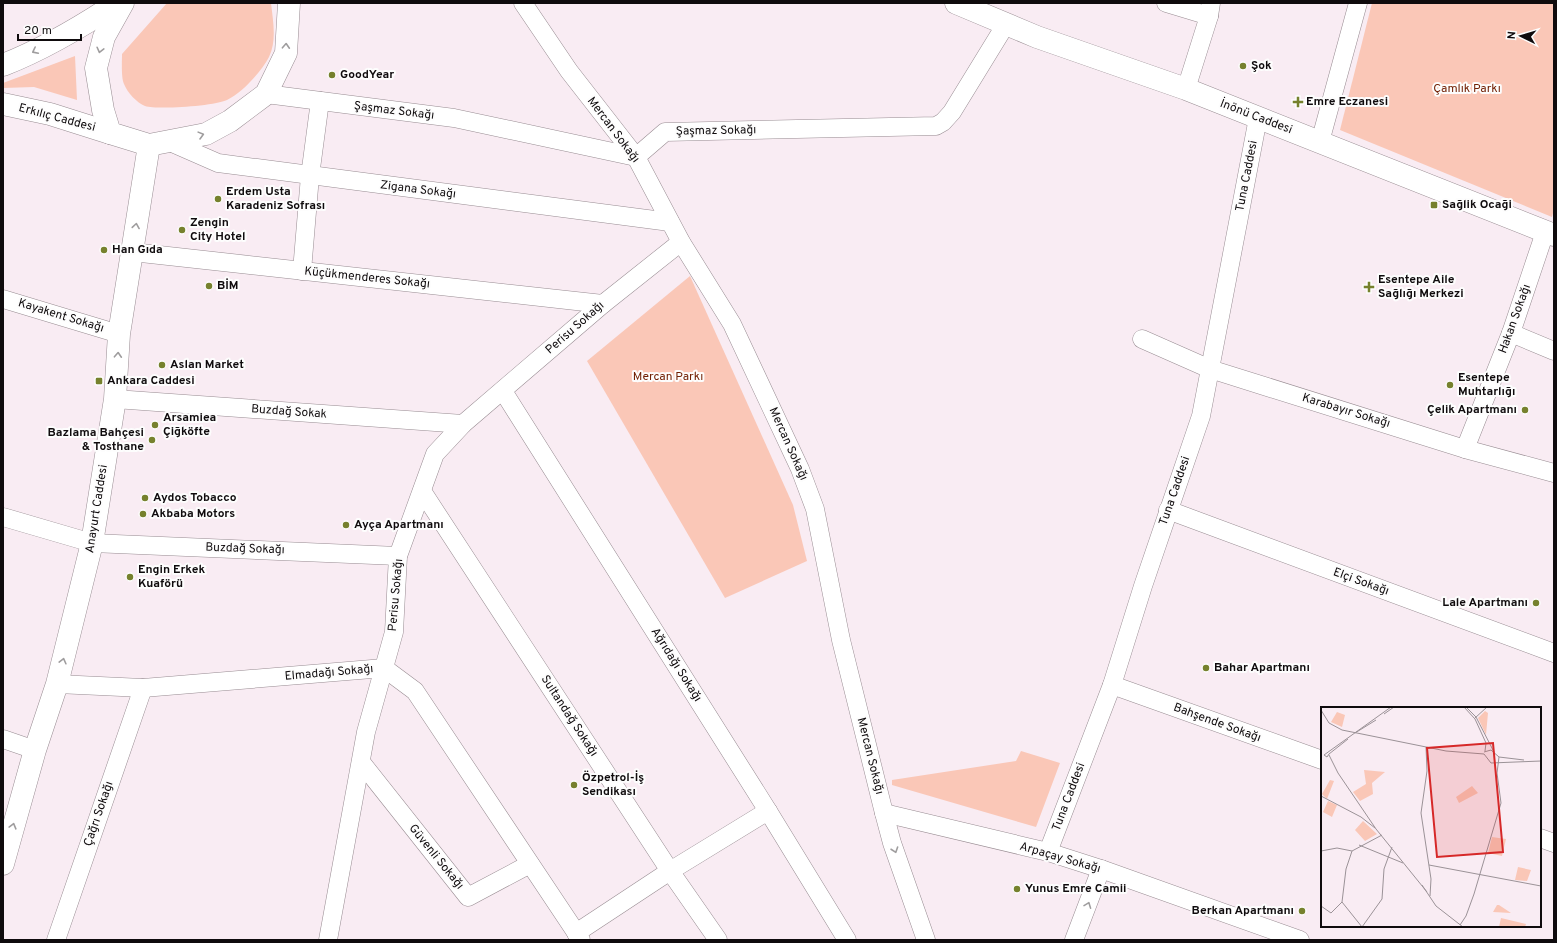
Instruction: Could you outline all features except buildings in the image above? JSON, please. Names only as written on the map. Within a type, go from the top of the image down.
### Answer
[{"type":"street","points":[[3,65],[80,28],[117,3]]},
{"type":"street","name":"Erkılıç Caddesi","points":[[110,133],[103,110],[96,68],[104,37],[123,3]]},
{"type":"street","name":"Erkılıç Caddesi","points":[[3,104],[50,114],[110,133],[160,144],[206,134],[230,121],[266,94],[286,53],[289,3]]},
{"type":"street","name":"Mercan Sokağı","points":[[523,3],[569,71],[636,157],[680,242],[732,324],[800,469],[815,509],[841,640],[892,843],[926,940]]},
{"type":"street","name":"İnönü Caddesi","points":[[956,3],[1050,42],[1186,89],[1550,234]]},
{"type":"street","points":[[1166,3],[1210,10],[1186,89]]},
{"type":"street","points":[[1320,142],[1358,3]]},
{"type":"street","name":"Şaşmaz Sokağı","points":[[266,94],[454,118],[636,157],[665,132],[936,126],[943,122],[952,112],[1006,24]]},
{"type":"street","points":[[302,271],[310,176],[320,101]]},
{"type":"street","name":"Tuna Caddesi","points":[[1048,852],[1112,685],[1168,510],[1201,416],[1258,118]]},
{"type":"street","name":"Zigana Sokağı","points":[[160,144],[218,163],[670,222]]},
{"type":"street","name":"Anayurt Caddesi","points":[[3,864],[35,750],[57,684],[92,543],[115,399],[119,334],[132,252],[160,144]]},
{"type":"street","name":"Hakan Sokağı","points":[[1465,449],[1550,234]]},
{"type":"street","name":"Perisu Sokağı","points":[[328,940],[366,732],[394,632],[398,556],[435,454],[463,424],[603,304],[680,242]]},
{"type":"street","name":"Küçükmenderes Sokağı","points":[[132,252],[603,304]]},
{"type":"street","name":"Kayakent Sokağı","points":[[3,299],[119,334]]},
{"type":"street","points":[[1511,333],[1554,351]]},
{"type":"street","name":"Karabayır Sokağı","points":[[1142,338],[1210,369],[1465,449],[1554,473]]},
{"type":"street","name":"Ağrıdağı Sokağı","points":[[503,391],[768,811],[847,940]]},
{"type":"street","name":"Buzdağ Sokak","points":[[115,399],[463,424]]},
{"type":"street","name":"Sultandağ Sokağı","points":[[422,491],[670,871],[718,940]]},
{"type":"street","name":"Elçi Sokağı","points":[[1168,510],[1554,653]]},
{"type":"street","name":"Buzdağ Sokağı","points":[[3,517],[92,543],[398,556]]},
{"type":"street","name":"Elmadağı Sokağı","points":[[57,684],[143,688],[384,668],[415,691],[579,936]]},
{"type":"street","name":"Bahşende Sokağı","points":[[1112,685],[1321,760]]},
{"type":"street","name":"Çağrı Sokağı","points":[[56,940],[143,688]]},
{"type":"street","points":[[3,739],[35,750]]},
{"type":"street","name":"Güvenli Sokağı","points":[[361,762],[468,897],[530,864]]},
{"type":"street","points":[[579,936],[670,871],[768,811]]},
{"type":"street","name":"Arpaçay Sokağı","points":[[884,813],[1048,852],[1101,869],[1300,940]]},
{"type":"street","points":[[1541,838],[1554,843]]},
{"type":"street","points":[[1074,940],[1101,869]]},
{"type":"green space","points":[[167,3],[271,3],[274,37],[269,57],[251,82],[227,100],[199,106],[161,108],[142,105],[127,90],[124,84],[122,74],[122,54]]},
{"type":"green space","name":"Çamlık Parkı","points":[[1372,3],[1554,3],[1554,209],[1552,217],[1340,130]]},
{"type":"green space","points":[[75,56],[77,100],[34,87],[3,88],[3,83]]},
{"type":"green space","name":"Mercan Parkı","points":[[690,276],[793,505],[807,561],[725,598],[587,361]]},
{"type":"green space","points":[[1021,751],[1060,763],[1036,827],[892,785],[892,780],[1016,761]]},
{"type":"place","name":"Şok","points":[[1243,66]]},
{"type":"place","name":"GoodYear","points":[[332,75]]},
{"type":"place","name":"Emre Eczanesi","points":[[1298,102]]},
{"type":"place","name":"Erdem Usta Karadeniz Sofrası","points":[[218,199]]},
{"type":"place","name":"Sağlik Ocaği","points":[[1434,205]]},
{"type":"place","name":"Zengin City Hotel","points":[[182,230]]},
{"type":"place","name":"Han Gıda","points":[[104,250]]},
{"type":"place","name":"BİM","points":[[209,286]]},
{"type":"place","name":"Esentepe Aile Sağlığı Merkezi","points":[[1369,287]]},
{"type":"place","name":"Aslan Market","points":[[162,365]]},
{"type":"place","name":"Ankara Caddesi","points":[[99,381]]},
{"type":"place","name":"Esentepe Muhtarlığı","points":[[1450,385]]},
{"type":"place","name":"Çelik Apartmanı","points":[[1525,410]]},
{"type":"place","name":"Arsamiea Çiğköfte","points":[[155,425]]},
{"type":"place","name":"Bazlama Bahçesi & Tosthane","points":[[152,440]]},
{"type":"place","name":"Aydos Tobacco","points":[[145,498]]},
{"type":"place","name":"Akbaba Motors","points":[[143,514]]},
{"type":"place","name":"Ayça Apartmanı","points":[[346,525]]},
{"type":"place","name":"Engin Erkek Kuaförü","points":[[130,577]]},
{"type":"place","name":"Lale Apartmanı","points":[[1536,603]]},
{"type":"place","name":"Bahar Apartmanı","points":[[1206,668]]},
{"type":"place","name":"Özpetrol-İş Sendikası","points":[[574,785]]},
{"type":"place","name":"Yunus Emre Camii","points":[[1017,889]]},
{"type":"place","name":"Berkan Apartmanı","points":[[1302,911]]}]
